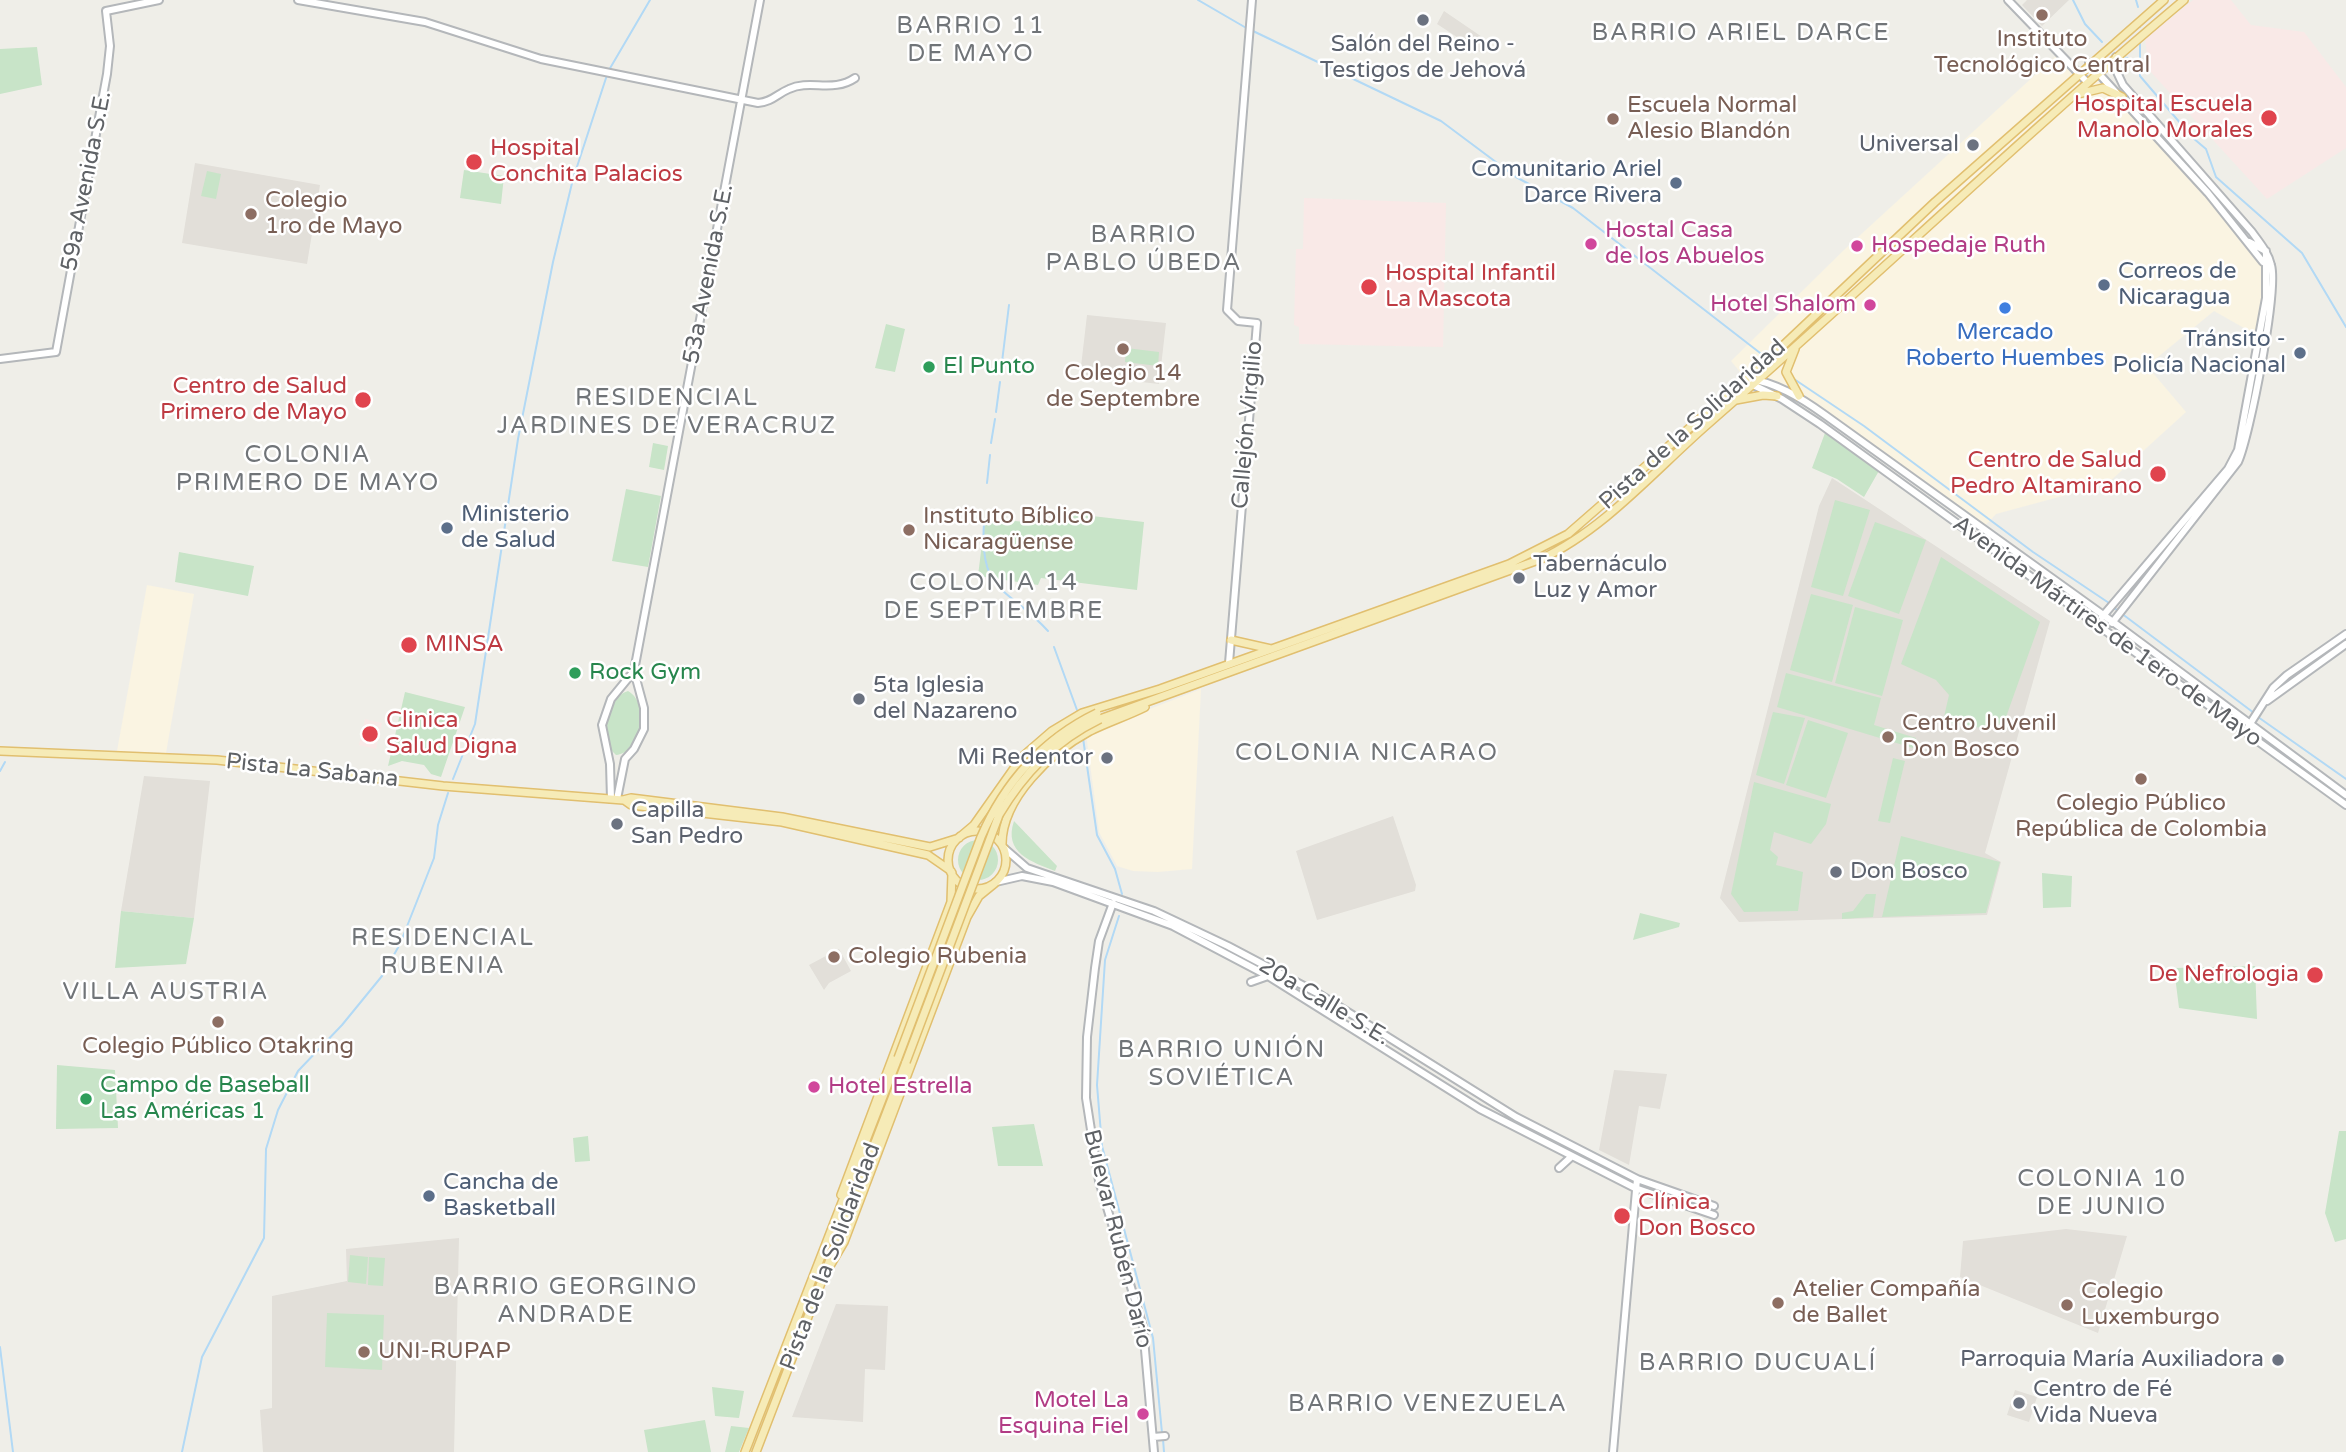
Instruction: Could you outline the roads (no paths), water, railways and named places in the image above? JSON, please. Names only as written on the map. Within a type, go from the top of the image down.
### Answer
[{"type":"main road","name":"Pista de la Solidaridad","points":[[960,837],[974,825],[1012,769],[1042,739],[1082,713],[1272,649],[1551,545],[1617,494],[2089,63],[2164,0]]},
{"type":"main road","name":"Pista de la Solidaridad","points":[[1098,716],[1160,697],[1554,553],[1591,529],[2087,82],[2184,0]]},
{"type":"main road","points":[[2068,99],[2098,88],[2122,97]]},
{"type":"main road","points":[[1797,346],[1786,372],[1799,396]]},
{"type":"main road","points":[[1736,401],[1763,395],[1777,397]]},
{"type":"main road","points":[[1231,640],[1272,649]]},
{"type":"main road","name":"Pista de la Solidaridad","points":[[1003,846],[1004,824],[1013,805],[1057,754],[1089,732],[1160,697]]},
{"type":"main road","name":"Pista de la Solidaridad","points":[[1098,716],[1131,698]]},
{"type":"main road","points":[[902,1060],[999,816],[1019,783],[1044,756],[1098,716]]},
{"type":"main road","name":"Pista La Sabana","points":[[0,751],[217,760],[443,786],[631,798],[782,817],[930,847],[960,837]]},
{"type":"main road","name":"Pista La Sabana","points":[[617,799],[631,805],[782,822],[928,855],[952,872]]},
{"type":"main road","points":[[974,831],[985,832],[1003,846],[1005,866],[995,882],[984,887],[970,887],[952,872],[949,855],[960,837],[974,831]]},
{"type":"main road","name":"Pista de la Solidaridad","points":[[836,1219],[852,1163],[951,902],[952,872]]},
{"type":"main road","name":"Pista de la Solidaridad","points":[[827,1271],[841,1250],[967,917],[979,896],[995,882]]},
{"type":"main road","name":"Pista de la Solidaridad","points":[[745,1452],[836,1219],[902,1060]]},
{"type":"main road","name":"Pista de la Solidaridad","points":[[756,1452],[827,1271],[902,1060]]},
{"type":"street","name":"59a Avenida S.E.","points":[[0,359],[56,352],[107,74],[110,46],[106,11],[159,0]]},
{"type":"street","points":[[298,0],[425,22],[541,59],[742,100],[766,102],[789,88],[835,87],[855,78]]},
{"type":"street","points":[[352,0],[354,10]]},
{"type":"street","name":"53a Avenida S.E.","points":[[617,799],[625,760],[638,743],[644,729],[634,671],[760,0]]},
{"type":"street","name":"Callejón Virgilio","points":[[1229,663],[1257,323],[1238,320],[1227,310],[1252,0]]},
{"type":"street","points":[[2008,0],[2087,82]]},
{"type":"street","points":[[2106,631],[2231,473],[2242,452],[2272,289],[2271,266],[2266,251],[2123,85],[2116,70],[2116,57]]},
{"type":"street","points":[[2089,63],[2249,242],[2266,267]]},
{"type":"street","points":[[2249,242],[2266,251]]},
{"type":"street","points":[[2097,624],[2231,465],[2241,440],[2262,326],[2267,286],[2266,251]]},
{"type":"street","name":"Avenida Mártires de 1ero de Mayo","points":[[1745,378],[1759,380],[1799,396],[2104,615],[2232,711],[2256,716],[2262,733],[2346,795]]},
{"type":"street","name":"Avenida Mártires de 1ero de Mayo","points":[[1745,378],[1752,386],[1777,397],[1820,424],[2346,805]]},
{"type":"street","points":[[2244,732],[2267,701],[2273,688],[2287,675],[2346,634]]},
{"type":"street","points":[[2267,701],[2346,644]]},
{"type":"street","name":"53a Avenida S.E.","points":[[617,799],[603,737],[604,714],[634,671]]},
{"type":"street","points":[[622,685],[639,690]]},
{"type":"street","points":[[609,757],[625,760]]},
{"type":"street","name":"20a Calle S.E.","points":[[1003,846],[1027,868],[1178,921],[1296,981],[1516,1117],[1637,1179],[1714,1206]]},
{"type":"street","name":"20a Calle S.E.","points":[[995,882],[1016,876],[1031,877],[1113,903],[1173,926],[1268,976],[1480,1109],[1635,1188],[1714,1215]]},
{"type":"street","name":"Bulevar Rubén Darío","points":[[1113,903],[1099,941],[1095,968],[1087,1037],[1086,1098],[1099,1181],[1143,1327],[1159,1436],[1154,1452]]},
{"type":"street","points":[[1251,982],[1268,976]]},
{"type":"street","points":[[1559,1168],[1571,1157]]},
{"type":"street","points":[[1613,1452],[1637,1179]]},
{"type":"street","points":[[1634,1206],[1640,1197],[1650,1193]]},
{"type":"waterway","points":[[609,70],[650,0]]},
{"type":"waterway","points":[[1198,0],[1248,29]]},
{"type":"waterway","points":[[2073,0],[2085,24],[2102,42]]},
{"type":"waterway","points":[[2136,0],[2138,7]]},
{"type":"waterway","points":[[1253,31],[1441,121],[1516,177],[1573,208],[1764,356]]},
{"type":"waterway","points":[[2140,40],[2140,76],[2193,138],[2206,149],[2216,177],[2302,253],[2346,327]]},
{"type":"waterway","points":[[2124,57],[2139,63]]},
{"type":"waterway","points":[[453,779],[475,724],[518,439],[553,262],[573,179],[607,75]]},
{"type":"waterway","points":[[1001,370],[1009,305]]},
{"type":"waterway","points":[[1794,379],[1864,426],[2033,552],[2109,603]]},
{"type":"waterway","points":[[996,412],[1000,382]]},
{"type":"waterway","points":[[991,443],[995,419]]},
{"type":"waterway","points":[[987,483],[990,455]]},
{"type":"waterway","points":[[984,523],[986,564],[991,577],[1008,596],[1048,631]]},
{"type":"waterway","points":[[2113,607],[2254,713]]},
{"type":"waterway","points":[[1054,647],[1077,710]]},
{"type":"waterway","points":[[2258,717],[2346,779]]},
{"type":"waterway","points":[[1083,738],[1097,835],[1115,869],[1122,894]]},
{"type":"waterway","points":[[0,771],[5,762]]},
{"type":"waterway","points":[[182,1452],[202,1357],[264,1238],[266,1149],[278,1110],[298,1071],[342,1025],[382,976],[400,944],[434,858],[438,825],[448,793]]},
{"type":"waterway","points":[[1119,916],[1105,960],[1097,1085],[1102,1146],[1153,1338],[1162,1433]]},
{"type":"waterway","points":[[0,1347],[13,1452]]},
{"type":"waterway","points":[[1163,1439],[1164,1452]]},
{"type":"place","name":"Instituto Tecnológico Central","points":[[2042,15]]},
{"type":"place","name":"Salón del Reino - Testigos de Jehová","points":[[1423,20]]},
{"type":"place","name":"Hospital Escuela Manolo Morales","points":[[2269,118]]},
{"type":"place","name":"Escuela Normal Alesio Blandón","points":[[1613,119]]},
{"type":"place","name":"Universal","points":[[1973,145]]},
{"type":"place","name":"Hospital Conchita Palacios","points":[[474,162]]},
{"type":"place","name":"Comunitario Ariel Darce Rivera","points":[[1676,183]]},
{"type":"place","name":"Colegio 1ro de Mayo","points":[[251,214]]},
{"type":"place","name":"Hostal Casa de los Abuelos","points":[[1591,244]]},
{"type":"place","name":"Hospedaje Ruth","points":[[1857,246]]},
{"type":"place","name":"Correos de Nicaragua","points":[[2104,285]]},
{"type":"place","name":"Hospital Infantil La Mascota","points":[[1369,287]]},
{"type":"place","name":"Hotel Shalom","points":[[1870,305]]},
{"type":"place","name":"Mercado Roberto Huembes","points":[[2005,308]]},
{"type":"place","name":"Colegio 14 de Septembre","points":[[1123,349]]},
{"type":"place","name":"Tránsito - Policía Nacional","points":[[2300,353]]},
{"type":"place","name":"El Punto","points":[[929,367]]},
{"type":"place","name":"Centro de Salud Primero de Mayo","points":[[363,400]]},
{"type":"place","name":"Centro de Salud Pedro Altamirano","points":[[2158,474]]},
{"type":"place","name":"Ministerio de Salud","points":[[447,528]]},
{"type":"place","name":"Instituto Bíblico Nicaragüense","points":[[909,530]]},
{"type":"place","name":"Tabernáculo Luz y Amor","points":[[1519,578]]},
{"type":"place","name":"MINSA","points":[[409,645]]},
{"type":"place","name":"Rock Gym","points":[[575,673]]},
{"type":"place","name":"5ta Iglesia del Nazareno","points":[[859,699]]},
{"type":"place","name":"Clinica Salud Digna","points":[[370,734]]},
{"type":"place","name":"Centro Juvenil Don Bosco","points":[[1888,737]]},
{"type":"place","name":"Mi Redentor","points":[[1107,758]]},
{"type":"place","name":"Colegio Público República de Colombia","points":[[2141,779]]},
{"type":"place","name":"Capilla San Pedro","points":[[617,824]]},
{"type":"place","name":"Don Bosco","points":[[1836,872]]},
{"type":"place","name":"Colegio Rubenia","points":[[834,957]]},
{"type":"place","name":"De Nefrologia","points":[[2315,975]]},
{"type":"place","name":"Colegio Público Otakring","points":[[218,1022]]},
{"type":"place","name":"Hotel Estrella","points":[[814,1087]]},
{"type":"place","name":"Campo de Baseball Las Américas 1","points":[[86,1099]]},
{"type":"place","name":"Cancha de Basketball","points":[[429,1196]]},
{"type":"place","name":"Clínica Don Bosco","points":[[1622,1216]]},
{"type":"place","name":"Atelier Compañía de Ballet","points":[[1778,1303]]},
{"type":"place","name":"Colegio Luxemburgo","points":[[2067,1305]]},
{"type":"place","name":"UNI-RUPAP","points":[[364,1352]]},
{"type":"place","name":"Parroquia María Auxiliadora","points":[[2278,1360]]},
{"type":"place","name":"Centro de Fé Vida Nueva","points":[[2019,1403]]},
{"type":"place","name":"Motel La Esquina Fiel","points":[[1143,1414]]},
{"type":"district","name":"BARRIO ARIEL DARCE","points":[[1741,34]]},
{"type":"district","name":"BARRIO 11 DE MAYO","points":[[971,41]]},
{"type":"district","name":"BARRIO PABLO ÚBEDA","points":[[1144,250]]},
{"type":"district","name":"RESIDENCIAL JARDINES DE VERACRUZ","points":[[667,413]]},
{"type":"district","name":"COLONIA PRIMERO DE MAYO","points":[[308,470]]},
{"type":"district","name":"COLONIA 14 DE SEPTIEMBRE","points":[[994,598]]},
{"type":"district","name":"COLONIA NICARAO","points":[[1367,754]]},
{"type":"district","name":"RESIDENCIAL RUBENIA","points":[[443,953]]},
{"type":"district","name":"VILLA AUSTRIA","points":[[166,993]]},
{"type":"district","name":"BARRIO UNIÓN SOVIÉTICA","points":[[1222,1065]]},
{"type":"district","name":"COLONIA 10 DE JUNIO","points":[[2102,1194]]},
{"type":"district","name":"BARRIO GEORGINO ANDRADE","points":[[566,1302]]},
{"type":"district","name":"BARRIO DUCUALÍ","points":[[1758,1364]]},
{"type":"district","name":"BARRIO VENEZUELA","points":[[1428,1405]]}]
